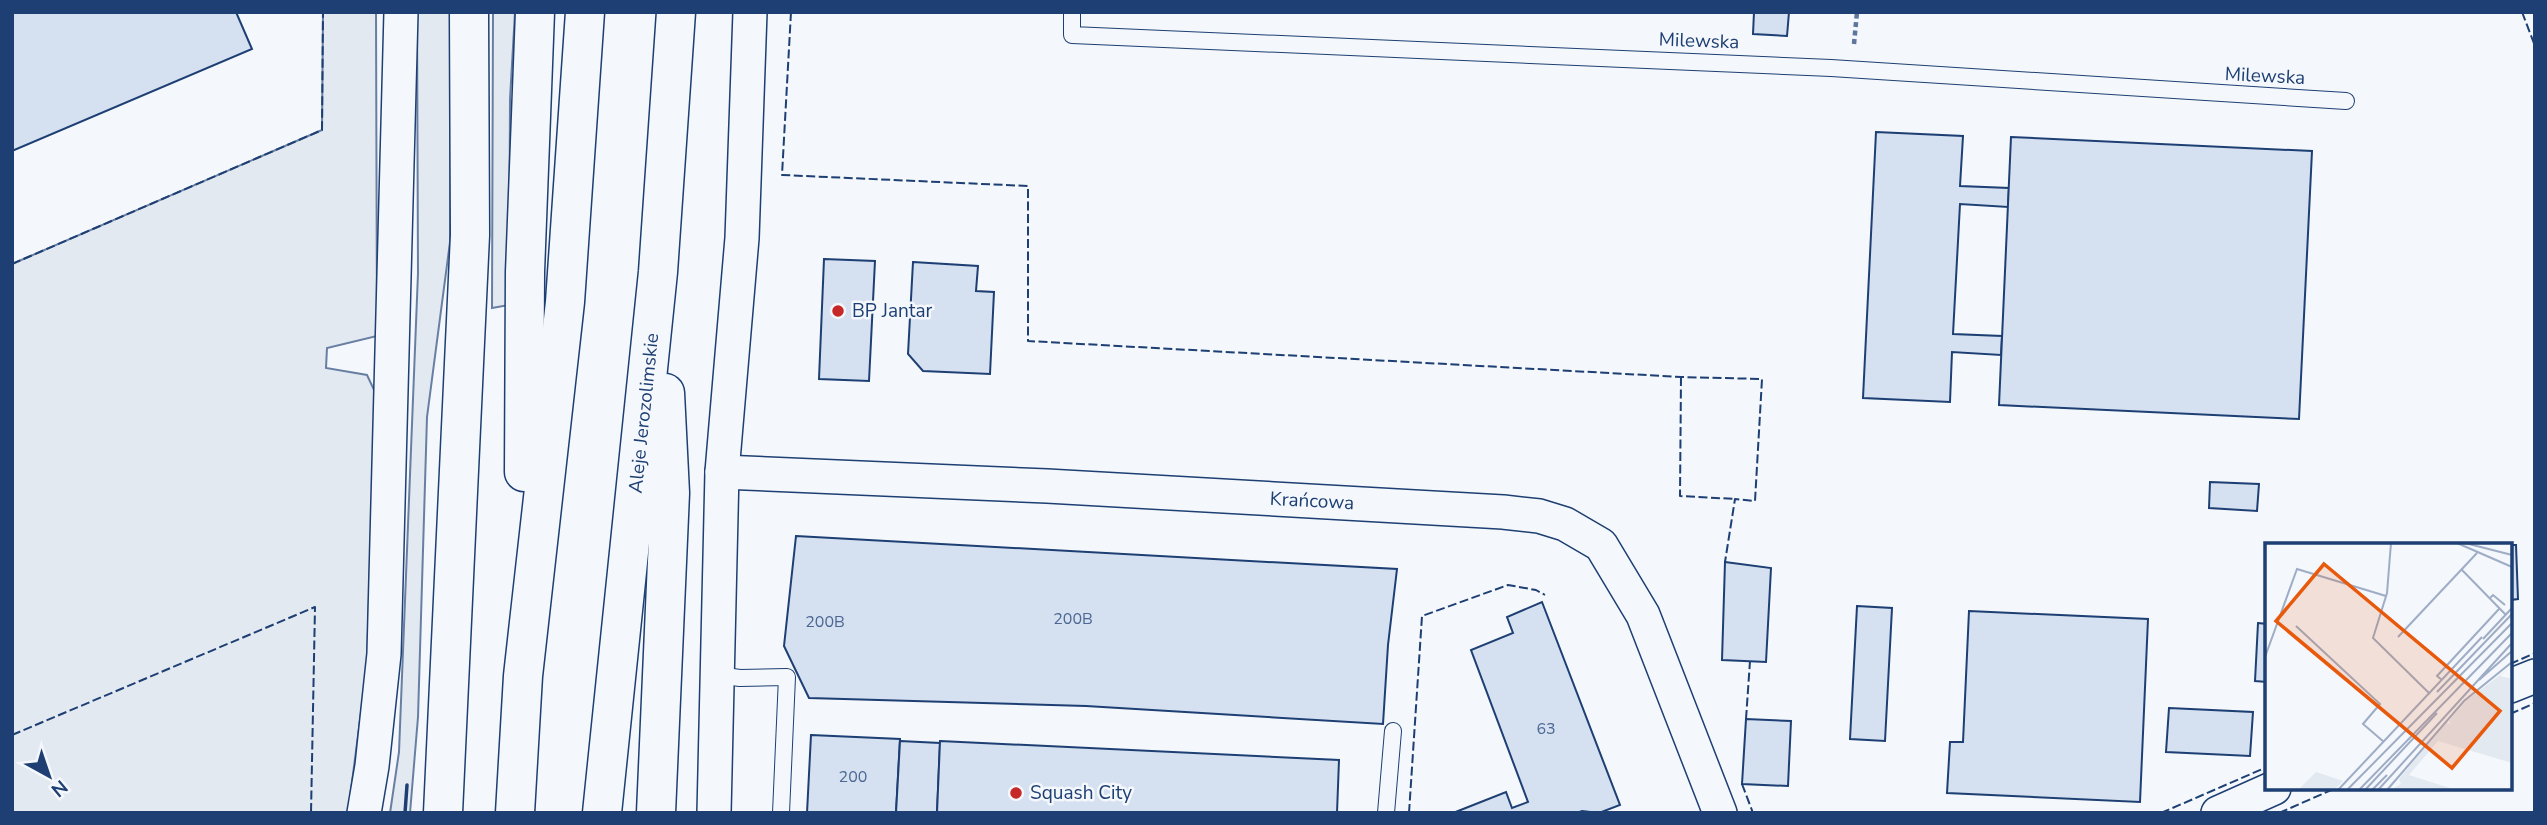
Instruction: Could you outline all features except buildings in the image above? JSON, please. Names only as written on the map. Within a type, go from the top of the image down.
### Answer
[{"type":"main road","points":[[443,813],[470,235],[470,12]]},
{"type":"main road","points":[[523,676],[525,272],[535,12]]},
{"type":"main road","points":[[514,813],[523,676],[565,302],[585,12]]},
{"type":"main road","name":"Aleje Jerozolimskie","points":[[602,813],[658,272],[676,12]]},
{"type":"main road","points":[[656,813],[670,493],[658,272]]},
{"type":"main road","points":[[432,813],[446,751]]},
{"type":"street","points":[[364,813],[384,654],[401,12]]},
{"type":"street","points":[[714,813],[722,472],[742,238],[750,12]]},
{"type":"street","name":"Krańcowa","points":[[722,472],[1489,511],[1539,516],[1565,524],[1601,545],[1643,615],[1720,813]]},
{"type":"street","points":[[2512,685],[2535,676]]},
{"type":"street","points":[[2218,813],[2270,790]]},
{"type":"lane","name":"Milewska","points":[[1072,12],[1072,35],[1831,68],[2346,102]]},
{"type":"lane","points":[[718,675],[740,678],[787,677],[781,813]]},
{"type":"lane","points":[[1385,813],[1393,731]]},
{"type":"shaded area","points":[[323,12],[376,12],[377,336],[327,348],[326,368],[367,375],[375,392],[367,666],[348,813],[12,813],[12,264],[322,130]]},
{"type":"shaded area","points":[[417,12],[451,12],[450,242],[427,417],[418,717],[410,813],[390,813],[399,752],[418,273]]},
{"type":"shaded area","points":[[493,12],[515,12],[510,99],[509,305],[492,308]]},
{"type":"fence","points":[[12,264],[322,130],[323,12]]},
{"type":"fence","points":[[791,12],[782,175],[1028,186],[1028,341],[1681,377],[1762,379],[1755,501],[1735,499],[1725,562]]},
{"type":"fence","points":[[2522,12],[2535,46]]},
{"type":"fence","points":[[1681,377],[1680,496],[1735,499]]},
{"type":"fence","points":[[1409,813],[1422,616],[1508,585],[1536,590],[1545,595]]},
{"type":"fence","points":[[12,735],[315,607],[311,813]]},
{"type":"fence","points":[[2512,663],[2535,653]]},
{"type":"fence","points":[[1746,719],[1750,661]]},
{"type":"fence","points":[[2512,713],[2535,703]]},
{"type":"fence","points":[[2161,813],[2265,768]]},
{"type":"fence","points":[[1742,784],[1753,813]]},
{"type":"fence","points":[[2279,813],[2331,790]]},
{"type":"wall","points":[[405,813],[407,785]]},
{"type":"place","name":"BP Jantar","points":[[838,311]]},
{"type":"place","name":"Squash City","points":[[1016,793]]}]
